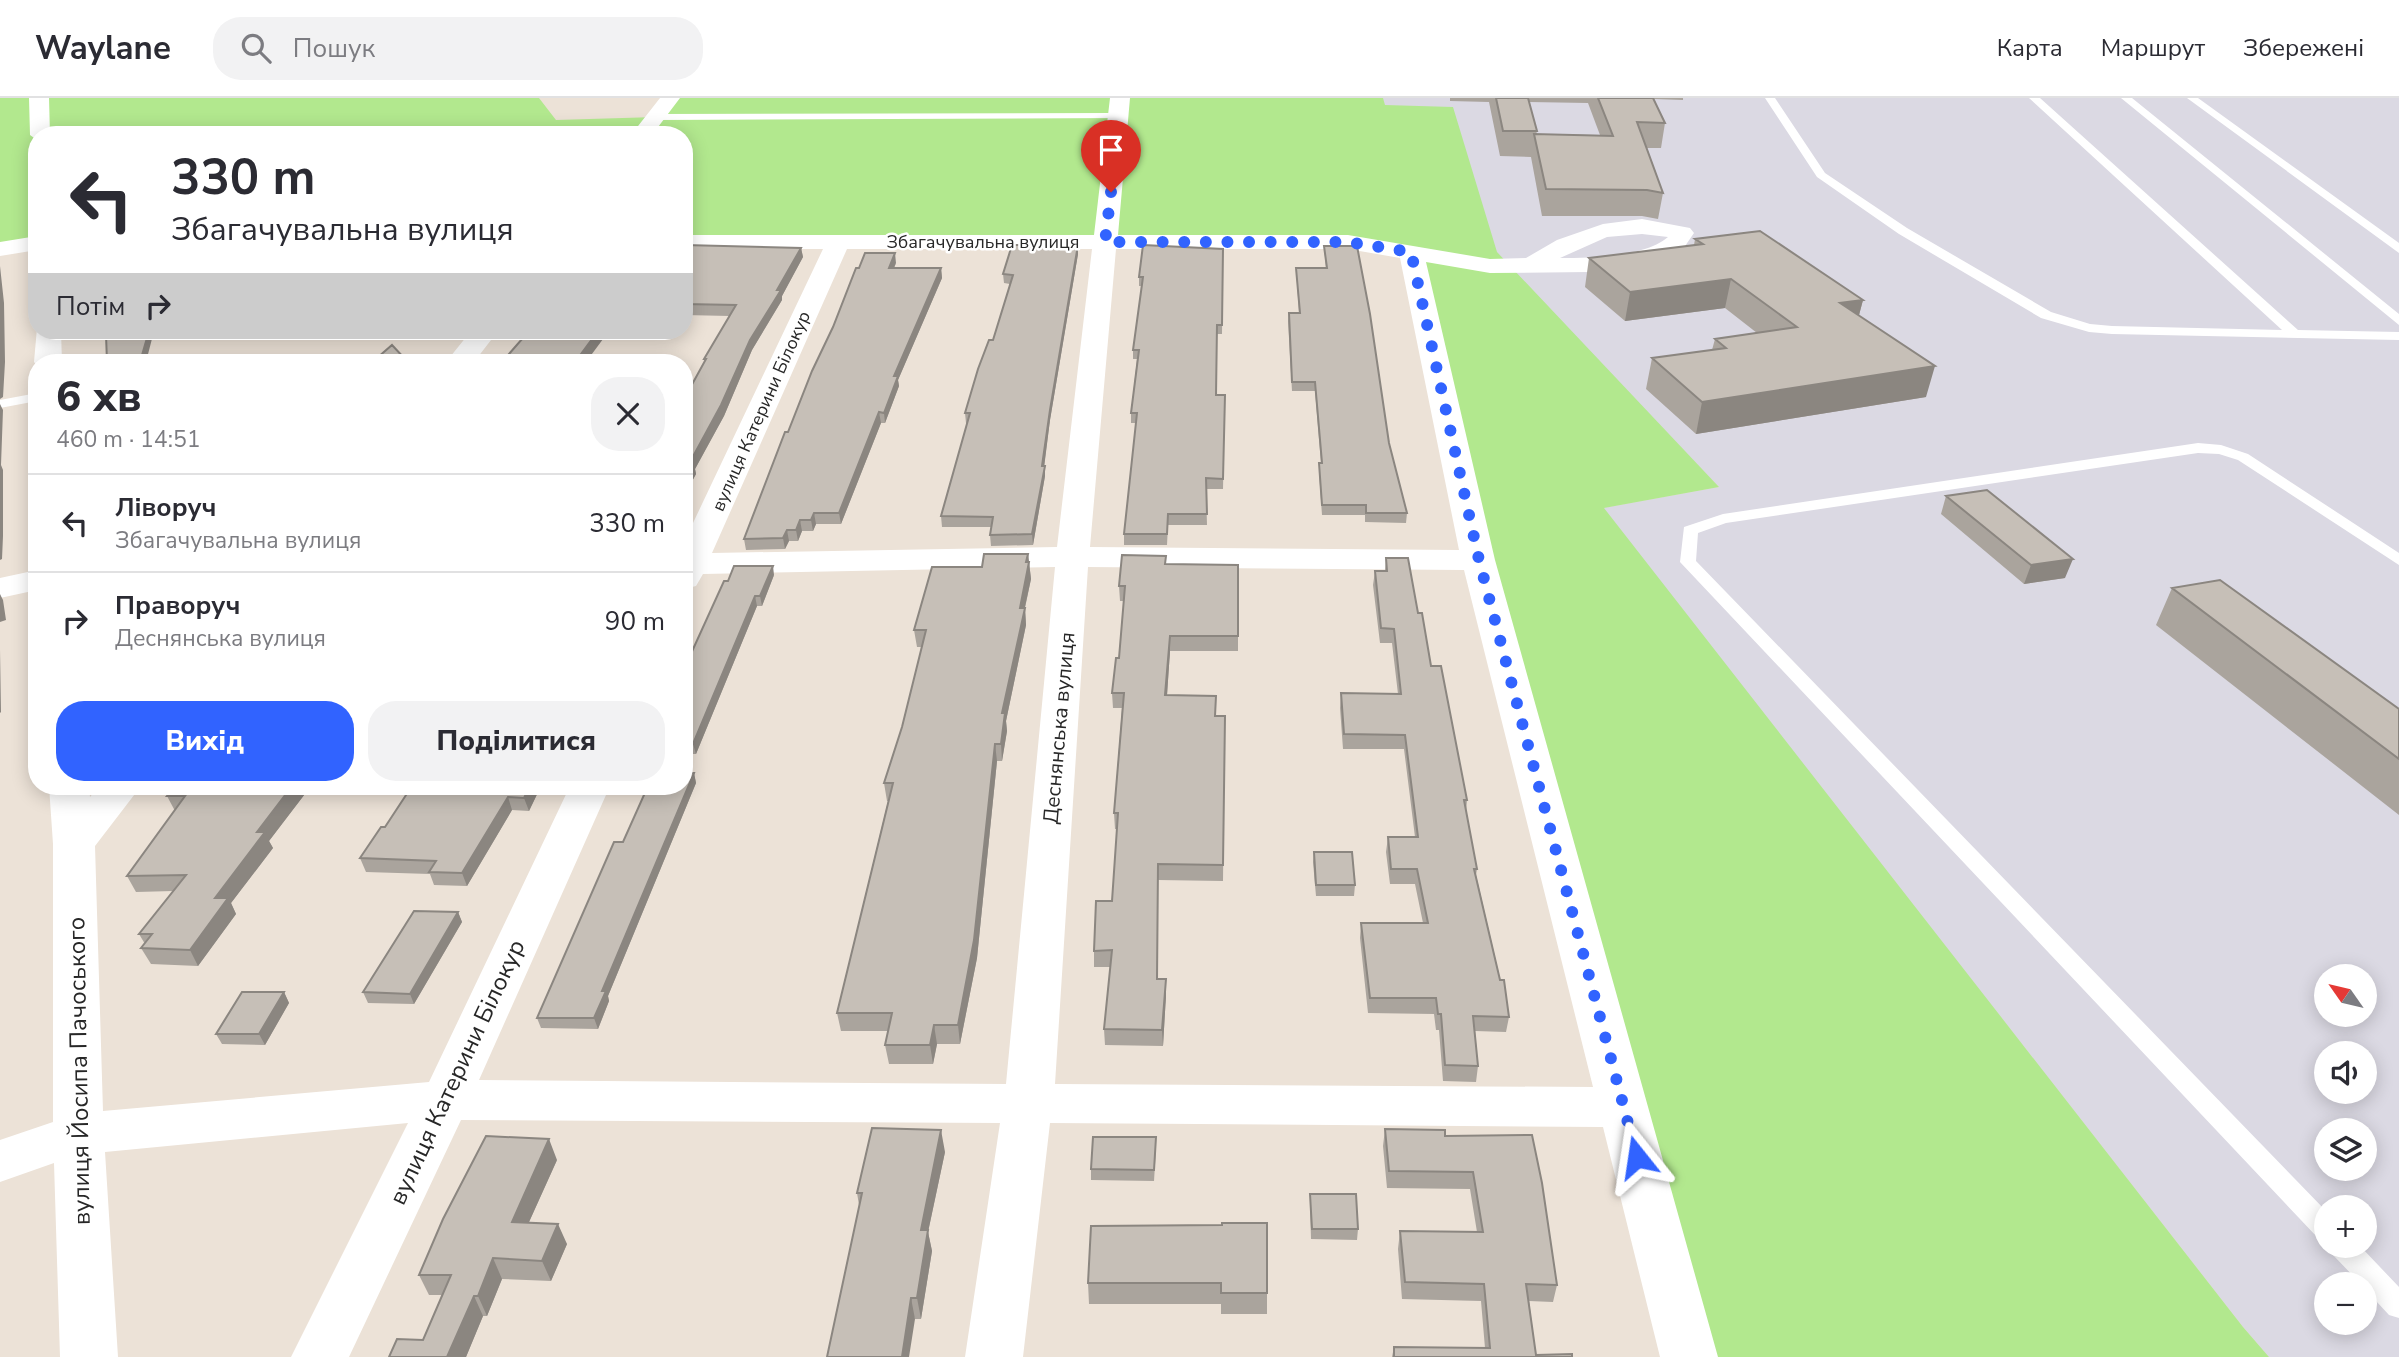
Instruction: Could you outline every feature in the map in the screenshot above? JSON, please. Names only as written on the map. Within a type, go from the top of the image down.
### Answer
[{"type":"street","points":[[38,98],[40,126]]},
{"type":"street","points":[[648,126],[670,98]]},
{"type":"street","name":"Деснянська вулиця","points":[[994,1357],[1028,1103],[1073,557],[1119,107]]},
{"type":"street","name":"Збагачувальна вулиця","points":[[693,242],[1348,242],[1490,266],[1531,266],[1589,265],[1654,255],[1675,244],[1682,233],[1662,227],[1632,225],[1581,238],[1531,266]]},
{"type":"street","name":"вулиця Катерини Білокур","points":[[693,556],[838,242]]},
{"type":"street","points":[[0,249],[28,244]]},
{"type":"street","points":[[1411,252],[1479,560],[1689,1357]]},
{"type":"street","points":[[466,354],[478,340]]},
{"type":"street","points":[[693,569],[1073,557],[1479,560]]},
{"type":"street","points":[[0,588],[28,581]]},
{"type":"street","name":"вулиця Йосипа Пачоського","points":[[70,795],[74,844],[78,1134],[89,1357]]},
{"type":"street","points":[[74,844],[114,795]]},
{"type":"street","name":"вулиця Катерини Білокур","points":[[320,1357],[445,1100],[586,795]]},
{"type":"street","points":[[0,1161],[78,1134],[445,1100],[1623,1107]]},
{"type":"lane","points":[[1770,98],[1821,175],[1903,231],[2046,315],[2089,328],[2112,331],[2399,336]]},
{"type":"lane","points":[[2034,98],[2295,334]]},
{"type":"lane","points":[[2126,98],[2399,321]]},
{"type":"lane","points":[[2192,98],[2399,249]]},
{"type":"lane","points":[[655,117],[1119,107]]},
{"type":"lane","points":[[0,404],[28,399]]},
{"type":"lane","points":[[2314,1216],[1688,562],[1690,530],[1723,519],[2198,448],[2221,450],[2243,457],[2399,560]]},
{"type":"lane","points":[[2353,1258],[2399,1306]]},
{"type":"shaded area","points":[[1383,98],[2399,98],[2399,1357],[2269,1357],[2243,1327],[1603,508],[1719,487],[1498,257],[1384,105]]},
{"type":"green space","points":[[0,98],[539,98],[556,120],[656,117],[671,98],[1383,98],[1385,105],[1453,107],[1497,252],[1719,487],[1604,508],[2269,1357],[1689,1357],[1411,252],[1382,246],[693,242],[693,126],[28,126],[28,244],[0,249]]},
{"type":"building","points":[[1496,98],[1528,98],[1537,131],[1503,131]]},
{"type":"building","points":[[1598,98],[1653,98],[1665,123],[1637,122],[1663,193],[1647,190],[1546,189],[1534,134],[1613,136]]},
{"type":"building","points":[[1760,231],[1863,300],[1840,303],[1935,366],[1702,402],[1652,358],[1726,348],[1715,339],[1797,327],[1731,279],[1630,292],[1589,258],[1703,244],[1695,239]]},
{"type":"building","points":[[693,245],[801,248],[777,290],[781,290],[750,340],[721,405],[693,456],[693,383],[736,305],[693,304]]},
{"type":"building","points":[[1012,245],[1078,245],[1050,410],[1042,466],[1045,466],[1032,534],[990,535],[993,517],[941,516],[970,413],[965,413],[978,369],[989,340],[993,340],[1013,275],[1003,274]]},
{"type":"building","points":[[1143,245],[1223,249],[1222,325],[1217,325],[1216,395],[1225,395],[1223,479],[1206,478],[1207,514],[1168,514],[1167,534],[1124,534],[1137,413],[1131,413],[1139,350],[1133,350],[1143,277],[1139,277]]},
{"type":"building","points":[[1324,246],[1357,246],[1389,443],[1407,513],[1366,513],[1366,505],[1322,505],[1319,463],[1322,463],[1315,382],[1292,382],[1289,313],[1300,313],[1296,268],[1327,268]]},
{"type":"building","points":[[865,253],[895,253],[889,268],[941,268],[894,376],[898,376],[884,413],[879,412],[839,513],[814,513],[811,520],[800,520],[796,530],[787,530],[783,538],[744,539],[785,432],[788,432],[856,268],[859,268]]},
{"type":"building","points":[[106,340],[146,340],[142,354],[107,354]]},
{"type":"building","points":[[521,340],[591,340],[581,354],[509,354]]},
{"type":"building","points":[[392,345],[400,354],[382,354]]},
{"type":"building","points":[[1987,490],[2073,559],[2031,565],[1946,496]]},
{"type":"building","points":[[984,554],[1028,554],[1026,562],[1029,562],[1020,608],[1025,608],[1002,713],[1005,713],[1001,744],[995,744],[974,940],[958,1025],[934,1025],[930,1045],[885,1045],[892,1013],[837,1013],[893,783],[884,783],[902,727],[926,630],[914,630],[932,567],[982,567]]},
{"type":"building","points":[[1122,555],[1166,556],[1165,564],[1238,565],[1238,636],[1170,636],[1165,695],[1216,696],[1215,716],[1225,716],[1223,865],[1158,864],[1157,979],[1166,979],[1162,1030],[1104,1029],[1112,950],[1094,951],[1096,901],[1112,901],[1118,813],[1114,813],[1124,693],[1112,693],[1116,658],[1119,658],[1125,586],[1119,586]]},
{"type":"building","points":[[1386,558],[1408,558],[1418,613],[1422,613],[1431,666],[1441,666],[1467,800],[1464,800],[1477,869],[1474,869],[1500,980],[1504,980],[1509,1017],[1473,1016],[1478,1066],[1445,1065],[1441,1014],[1438,1014],[1436,998],[1370,998],[1361,923],[1428,923],[1417,869],[1391,869],[1388,837],[1418,837],[1405,735],[1344,734],[1341,693],[1401,694],[1394,629],[1381,628],[1375,571],[1387,571]]},
{"type":"building","points":[[734,566],[773,566],[760,596],[755,596],[693,744],[693,649],[724,581],[728,581]]},
{"type":"building","points":[[2220,580],[2399,709],[2399,759],[2172,588]]},
{"type":"building","points":[[285,795],[257,832],[265,832],[215,898],[228,898],[190,950],[141,948],[152,934],[139,934],[186,875],[127,876],[185,796],[167,796]]},
{"type":"building","points":[[406,795],[526,795],[524,798],[508,797],[462,873],[429,872],[436,861],[360,858],[381,827],[385,827]]},
{"type":"building","points":[[644,795],[685,795],[602,991],[606,991],[594,1018],[537,1018],[614,842],[623,842]]},
{"type":"building","points":[[1314,852],[1352,852],[1355,885],[1316,885]]},
{"type":"building","points":[[414,911],[458,912],[410,994],[363,992]]},
{"type":"building","points":[[242,992],[284,992],[259,1034],[216,1034]]},
{"type":"building","points":[[872,1128],[941,1130],[921,1230],[928,1230],[917,1298],[911,1298],[902,1357],[827,1357],[862,1193],[857,1193]]},
{"type":"building","points":[[1385,1129],[1445,1130],[1445,1136],[1532,1135],[1557,1285],[1526,1284],[1536,1355],[1572,1354],[1572,1357],[1394,1357],[1394,1347],[1490,1348],[1484,1284],[1405,1282],[1400,1231],[1483,1232],[1473,1172],[1389,1171]]},
{"type":"building","points":[[486,1136],[549,1139],[512,1222],[558,1224],[542,1261],[493,1258],[478,1296],[474,1296],[447,1357],[389,1357],[397,1339],[423,1340],[451,1275],[419,1275],[443,1219]]},
{"type":"building","points":[[1093,1137],[1156,1137],[1154,1170],[1091,1169]]},
{"type":"building","points":[[1310,1194],[1356,1194],[1358,1229],[1312,1229]]},
{"type":"building","points":[[1267,1223],[1267,1293],[1221,1293],[1221,1283],[1088,1283],[1091,1226]]},
{"type":"route","points":[[1111,192],[1105,242],[1348,242],[1411,252],[1479,560],[1637,1157]]}]
